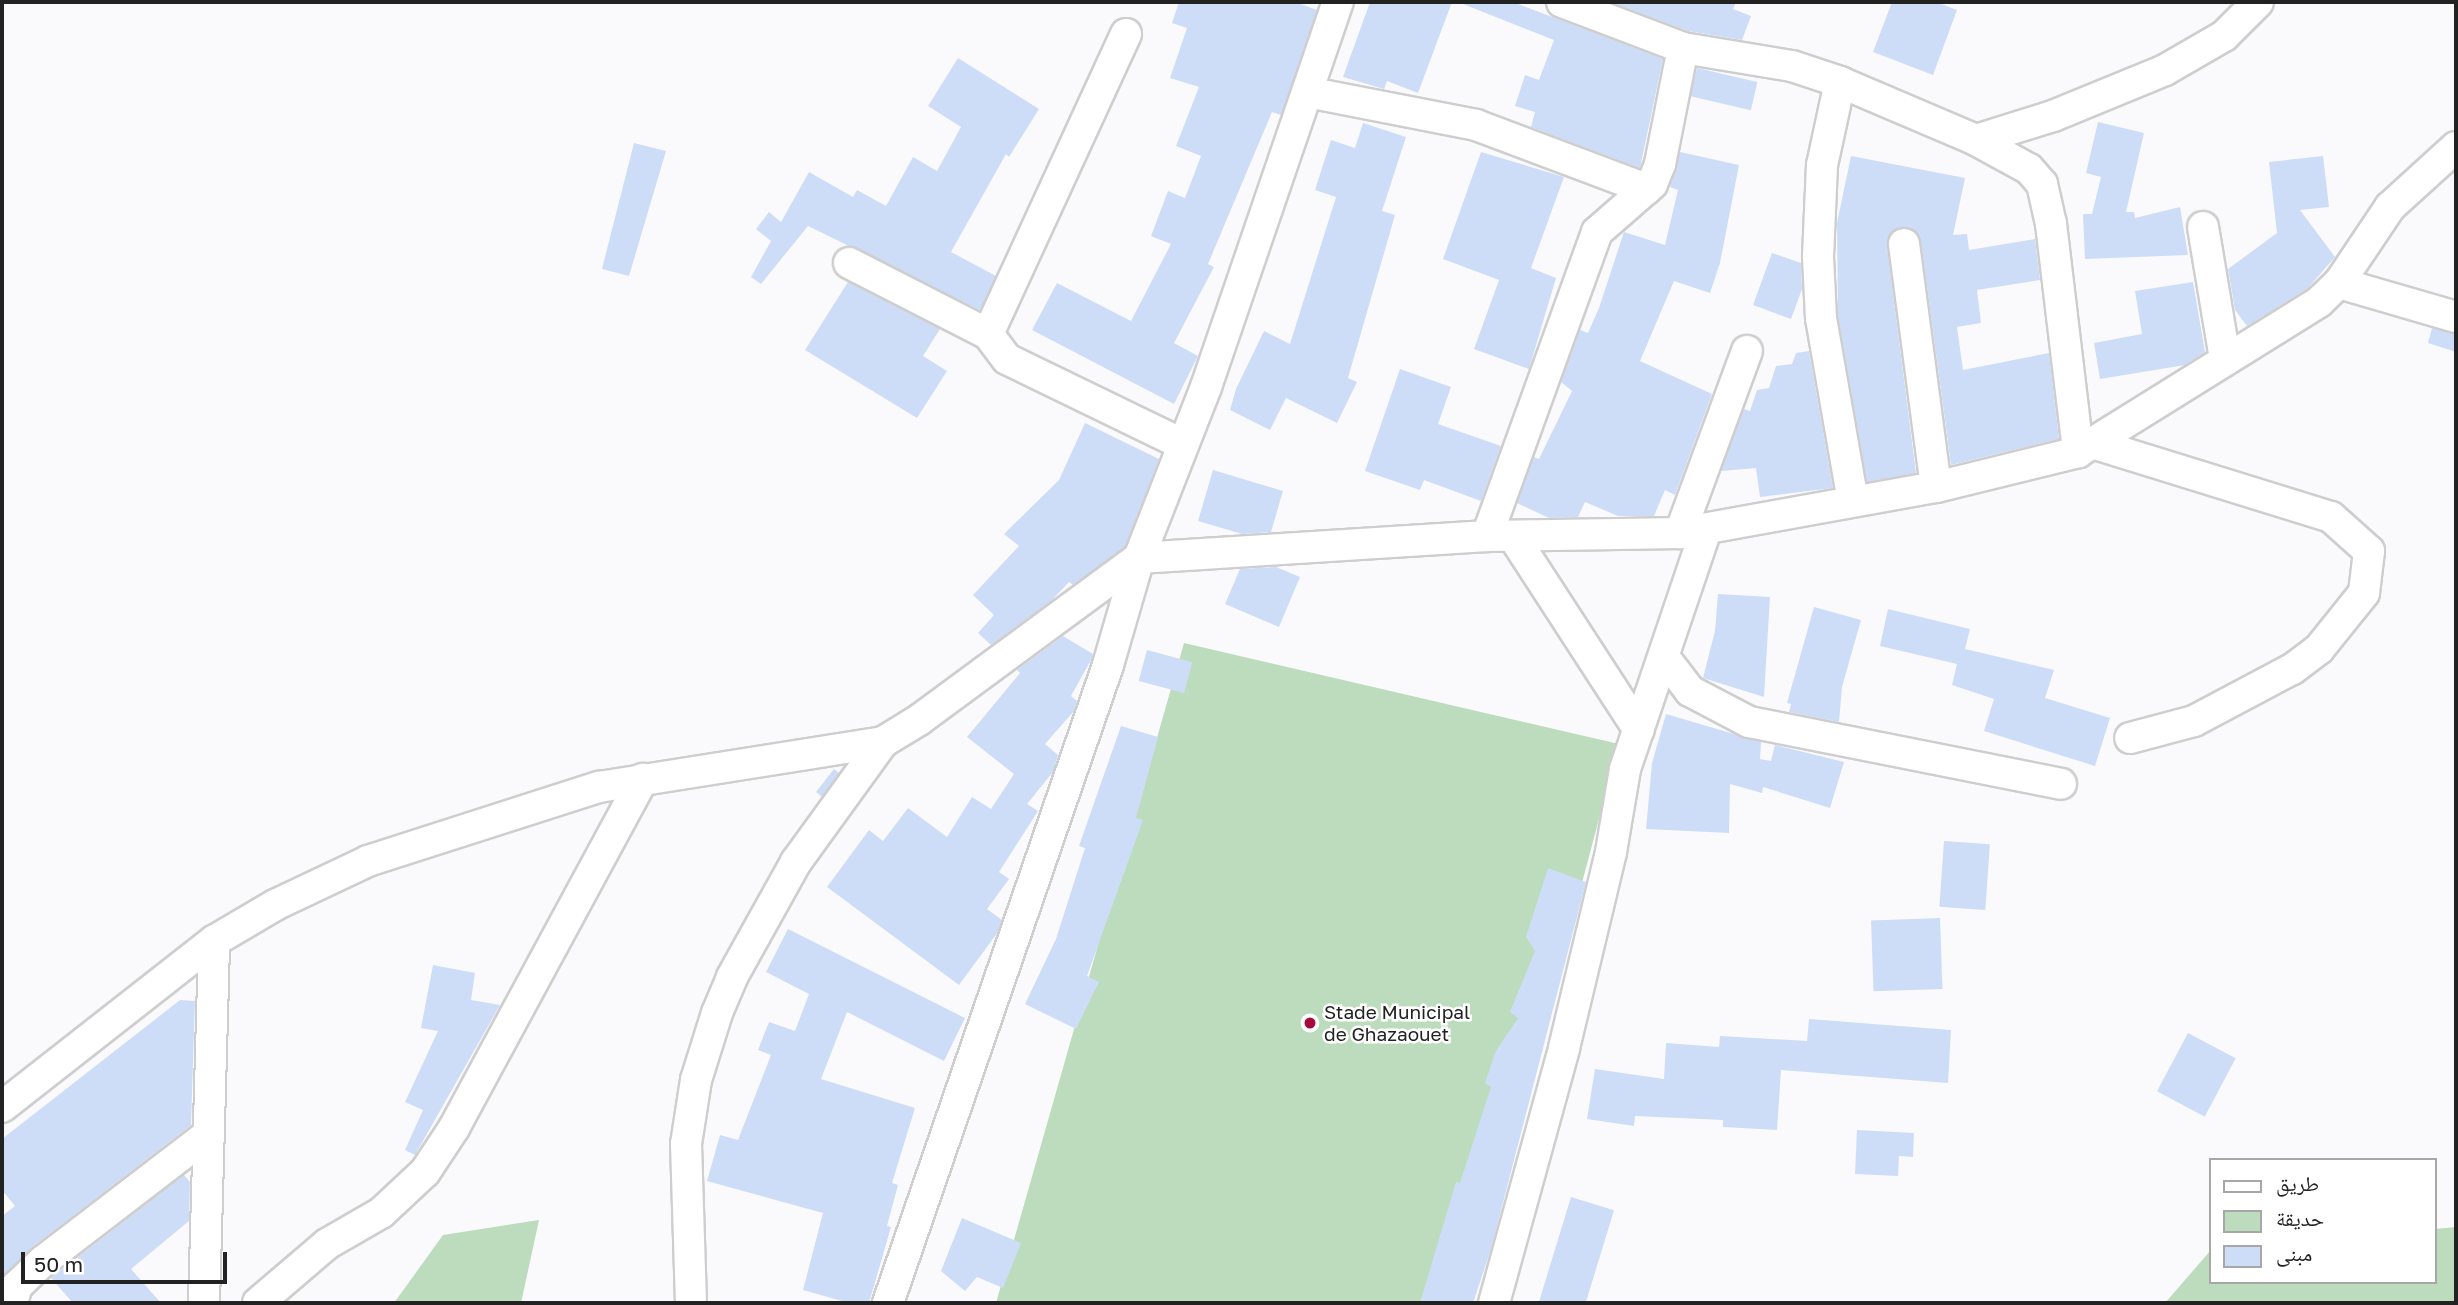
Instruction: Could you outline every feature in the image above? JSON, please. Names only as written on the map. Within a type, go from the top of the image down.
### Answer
[{"type":"street","points":[[888,1303],[1108,665],[1139,558],[1286,163],[1338,2]]},
{"type":"street","points":[[1562,2],[1682,48],[1792,66],[1840,82],[1976,140],[2029,169],[2042,184],[2086,448]]},
{"type":"street","points":[[1976,140],[2053,117],[2165,70],[2224,36],[2258,2]]},
{"type":"street","points":[[988,334],[1126,34]]},
{"type":"street","points":[[1500,536],[1597,232],[1646,189],[1660,164],[1682,48]]},
{"type":"street","points":[[1840,82],[1822,165],[1818,257],[1821,317],[1853,501]]},
{"type":"street","points":[[1307,92],[1476,125],[1646,189]]},
{"type":"street","points":[[691,1303],[686,1144],[696,1080],[717,1013],[732,977],[796,862],[883,742],[919,720],[1139,558],[1500,536],[1693,531],[1936,486],[2086,448],[2225,358],[2319,302],[2339,283],[2390,207],[2456,146]]},
{"type":"street","points":[[2203,227],[2225,358]]},
{"type":"street","points":[[1904,244],[1936,486]]},
{"type":"street","points":[[849,263],[988,334],[1017,364],[1182,444]]},
{"type":"street","points":[[2339,283],[2456,317]]},
{"type":"street","points":[[1494,1303],[1564,1048],[1611,852],[1625,769],[1664,657],[1693,531],[1747,351]]},
{"type":"street","points":[[2086,448],[2331,517],[2369,551],[2364,593],[2319,649],[2292,668],[2194,721],[2130,738]]},
{"type":"street","points":[[1500,536],[1639,730]]},
{"type":"street","points":[[1664,657],[1690,691],[1748,722],[2062,784]]},
{"type":"street","points":[[2,1107],[214,942],[275,905],[369,861],[477,823],[599,787],[883,742]]},
{"type":"street","points":[[258,1303],[327,1244],[381,1213],[425,1172],[454,1128],[643,779]]},
{"type":"street","points":[[204,1303],[214,942]]},
{"type":"street","points":[[12,1303],[17,1286],[42,1262],[209,1134]]},
{"type":"green space","name":"Stade Municipal de Ghazaouet","points":[[1184,643],[1619,744],[1470,1303],[996,1303]]},
{"type":"green space","points":[[539,1220],[521,1303],[394,1303],[443,1235]]},
{"type":"green space","points":[[2456,1227],[2456,1303],[2165,1303],[2210,1251],[2210,1284],[2437,1284],[2437,1229]]},
{"type":"building","points":[[1179,2],[1295,2],[1317,10],[1281,115],[1272,112],[1208,264],[1214,267],[1174,343],[1198,356],[1174,404],[1032,330],[1057,283],[1131,321],[1171,244],[1151,236],[1168,191],[1185,198],[1201,156],[1176,146],[1199,87],[1170,78],[1187,28],[1172,23]]},
{"type":"building","points":[[1370,2],[1452,2],[1418,93],[1387,81],[1384,89],[1343,77]]},
{"type":"building","points":[[1458,2],[1513,2],[1663,59],[1640,168],[1531,127],[1535,112],[1515,106],[1525,75],[1539,80],[1554,40]]},
{"type":"building","points":[[1611,2],[1736,2],[1733,9],[1751,16],[1742,40],[1688,31]]},
{"type":"building","points":[[1892,2],[1936,2],[1957,10],[1933,75],[1873,52]]},
{"type":"building","points":[[958,58],[1039,109],[1009,157],[1006,154],[951,252],[996,276],[980,310],[808,226],[761,284],[751,277],[771,241],[756,229],[769,212],[781,222],[809,172],[853,197],[857,190],[886,206],[913,157],[937,171],[961,127],[928,106]]},
{"type":"building","points":[[1697,68],[1757,82],[1751,110],[1690,96]]},
{"type":"building","points":[[2098,122],[2144,133],[2126,212],[2134,212],[2135,218],[2180,207],[2188,255],[2085,259],[2083,214],[2092,214],[2101,177],[2086,173]]},
{"type":"building","points":[[1363,123],[1406,137],[1382,211],[1395,215],[1348,378],[1357,382],[1337,423],[1286,398],[1270,430],[1230,410],[1236,389],[1264,331],[1290,344],[1336,197],[1315,190],[1331,140],[1355,148]]},
{"type":"building","points":[[634,143],[666,151],[629,276],[602,269]]},
{"type":"building","points":[[1481,152],[1564,177],[1531,268],[1556,278],[1529,369],[1474,349],[1499,280],[1443,259]]},
{"type":"building","points":[[1680,152],[1739,165],[1720,263],[1710,293],[1674,281],[1640,361],[1712,394],[1675,495],[1665,490],[1654,516],[1618,516],[1585,502],[1578,517],[1549,518],[1517,503],[1534,457],[1539,459],[1572,391],[1561,382],[1580,330],[1588,333],[1599,308],[1624,232],[1665,245],[1678,190],[1670,187]]},
{"type":"building","points":[[1851,156],[1965,178],[1953,235],[1967,234],[1969,250],[2035,239],[2040,280],[1977,290],[1981,323],[1957,327],[1963,370],[2049,353],[2059,439],[1951,465],[1921,242],[1911,228],[1901,227],[1888,237],[1887,246],[1916,473],[1867,482],[1838,316],[1837,223]]},
{"type":"building","points":[[2323,156],[2329,207],[2300,210],[2335,257],[2308,288],[2247,326],[2235,310],[2228,269],[2277,233],[2269,162]]},
{"type":"building","points":[[1772,253],[1801,263],[1802,289],[1791,319],[1753,305]]},
{"type":"building","points":[[848,282],[940,329],[923,356],[947,371],[917,418],[805,350]]},
{"type":"building","points":[[2193,282],[2205,352],[2185,365],[2100,379],[2094,343],[2142,334],[2135,291]]},
{"type":"building","points":[[2432,328],[2456,334],[2456,352],[2428,343]]},
{"type":"building","points":[[1809,351],[1833,488],[1760,497],[1756,468],[1721,471],[1744,409],[1750,411],[1757,390],[1769,388],[1776,366],[1792,364],[1796,353]]},
{"type":"building","points":[[1400,369],[1451,387],[1438,424],[1501,446],[1481,501],[1424,480],[1420,490],[1365,471]]},
{"type":"building","points":[[1085,423],[1159,459],[1125,547],[1073,585],[1069,582],[1052,600],[991,645],[978,633],[994,615],[973,595],[1019,546],[1004,534],[1059,480]]},
{"type":"building","points":[[1213,470],[1283,491],[1271,532],[1242,534],[1198,521]]},
{"type":"building","points":[[1276,567],[1300,577],[1279,627],[1225,604],[1240,569]]},
{"type":"building","points":[[1718,594],[1770,597],[1764,697],[1703,678],[1715,631]]},
{"type":"building","points":[[1814,607],[1861,620],[1842,687],[1839,722],[1789,712],[1791,704],[1787,703]]},
{"type":"building","points":[[1888,609],[1970,629],[1965,649],[2054,670],[2045,698],[2110,718],[2095,766],[1984,731],[1994,699],[1952,685],[1957,664],[1880,646]]},
{"type":"building","points":[[1063,636],[1093,654],[1071,696],[1077,701],[1074,711],[1045,744],[1058,755],[1053,772],[1027,804],[1038,811],[999,872],[1009,879],[987,909],[1002,920],[998,932],[959,985],[827,887],[869,830],[883,841],[908,808],[947,837],[972,797],[991,809],[1014,774],[967,737],[1020,673],[1017,670]]},
{"type":"building","points":[[1147,650],[1192,662],[1184,693],[1139,681]]},
{"type":"building","points":[[1666,714],[1761,742],[1760,759],[1771,761],[1775,745],[1844,762],[1830,808],[1763,787],[1762,793],[1730,784],[1729,833],[1646,829],[1652,763]]},
{"type":"building","points":[[1121,726],[1158,737],[1136,818],[1143,820],[1087,976],[1099,982],[1076,1029],[1025,1004],[1056,939],[1085,848],[1079,846]]},
{"type":"building","points":[[834,769],[839,773],[822,797],[816,792]]},
{"type":"building","points":[[1944,841],[1990,844],[1985,910],[1939,907]]},
{"type":"building","points":[[1548,868],[1586,882],[1491,1249],[1473,1303],[1420,1303],[1456,1182],[1460,1183],[1491,1087],[1485,1083],[1496,1051],[1518,1018],[1510,1012],[1535,951],[1526,937]]},
{"type":"building","points":[[1940,918],[1942,989],[1874,991],[1871,920]]},
{"type":"building","points":[[788,929],[965,1018],[944,1061],[847,1012],[821,1079],[915,1108],[892,1183],[898,1185],[887,1226],[891,1227],[869,1303],[849,1303],[803,1290],[823,1213],[707,1181],[720,1135],[738,1140],[771,1055],[758,1050],[769,1022],[795,1031],[809,994],[766,972]]},
{"type":"building","points":[[433,965],[475,973],[471,1000],[500,1005],[415,1155],[405,1150],[423,1110],[405,1102],[438,1031],[421,1028]]},
{"type":"building","points":[[180,1000],[195,1001],[191,1125],[31,1248],[2,1278],[2,1216],[15,1206],[2,1190],[2,1139]]},
{"type":"building","points":[[1809,1019],[1951,1030],[1948,1083],[1781,1070],[1777,1130],[1723,1127],[1723,1120],[1635,1116],[1634,1126],[1587,1119],[1595,1069],[1664,1079],[1666,1043],[1719,1047],[1720,1036],[1807,1041]]},
{"type":"building","points":[[2188,1033],[2236,1058],[2205,1117],[2157,1091]]},
{"type":"building","points":[[1857,1130],[1914,1133],[1913,1157],[1899,1156],[1898,1176],[1855,1174]]},
{"type":"building","points":[[184,1175],[190,1182],[189,1221],[131,1269],[161,1303],[73,1303],[51,1278]]},
{"type":"building","points":[[1571,1197],[1614,1210],[1586,1303],[1539,1302]]},
{"type":"building","points":[[962,1218],[1021,1243],[1003,1288],[977,1277],[965,1291],[941,1271]]},
{"type":"place","name":"Stade Municipal de Ghazaouet","points":[[1310,1023]]}]
